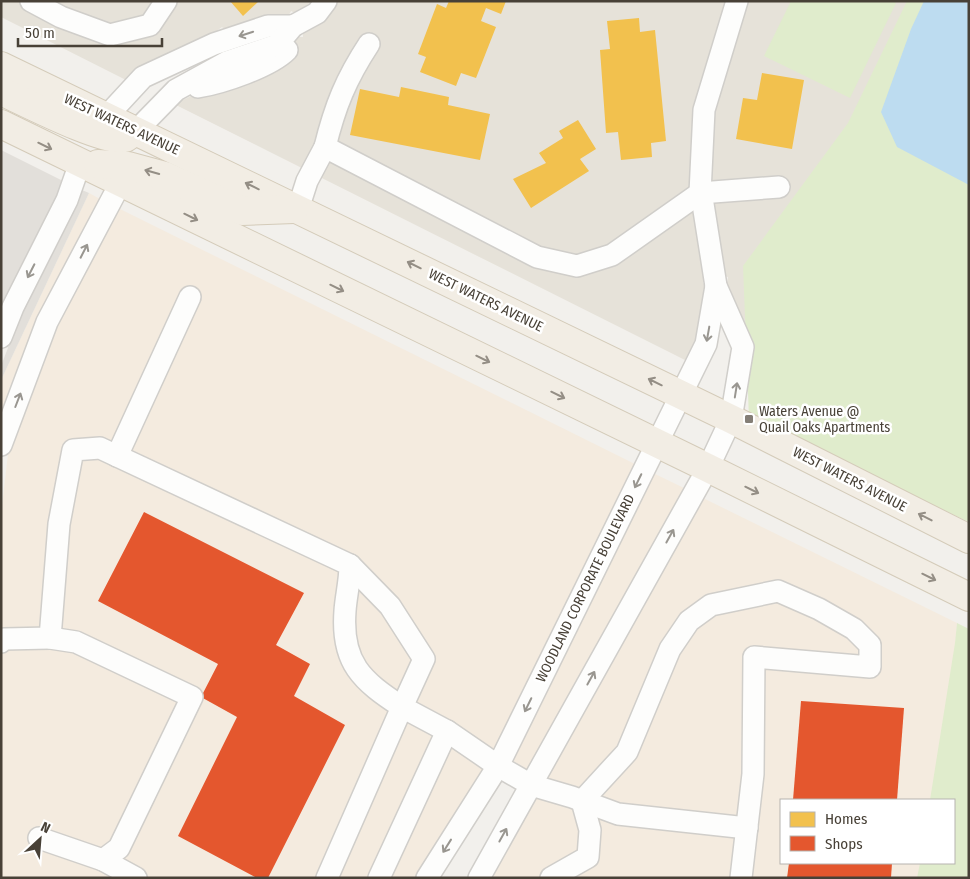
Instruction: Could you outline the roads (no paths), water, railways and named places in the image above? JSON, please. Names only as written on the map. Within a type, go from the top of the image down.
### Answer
[{"type":"main road","name":"WEST WATERS AVENUE","points":[[1,66],[137,130],[731,419],[969,539]]},
{"type":"main road","points":[[1,91],[101,136],[124,138],[137,130]]},
{"type":"main road","points":[[1,124],[969,597]]},
{"type":"main road","points":[[80,163],[128,166],[165,176],[242,211],[298,209]]},
{"type":"street","points":[[31,1],[61,17],[110,35],[150,25],[166,1]]},
{"type":"street","points":[[137,130],[176,90],[230,70],[276,45],[294,26],[317,13],[326,1]]},
{"type":"street","points":[[479,878],[708,468],[731,419],[743,347],[716,286],[700,193],[704,110],[737,1]]},
{"type":"street","points":[[106,117],[143,77],[219,42],[268,26],[294,26]]},
{"type":"street","points":[[219,42],[230,70]]},
{"type":"street","points":[[298,209],[307,181],[325,147],[341,94],[352,71],[369,44]]},
{"type":"street","points":[[325,147],[536,258],[577,266],[612,255],[700,193],[779,187]]},
{"type":"street","points":[[1,337],[13,307],[67,200],[80,163]]},
{"type":"street","points":[[1,446],[48,322],[121,182]]},
{"type":"street","name":"WOODLAND CORPORATE BOULEVARD","points":[[427,878],[498,766],[706,344],[716,286]]},
{"type":"street","points":[[117,456],[190,297]]},
{"type":"street","points":[[50,638],[59,524],[73,450],[100,448],[350,565],[390,606],[424,659],[327,878]]},
{"type":"street","points":[[350,565],[344,635],[347,650],[357,671],[377,691],[447,731],[498,766],[532,785],[582,800],[618,814],[746,828]]},
{"type":"street","points":[[582,800],[626,752],[670,649],[689,621],[711,604],[778,591],[819,609],[854,629],[870,645],[870,667],[754,657],[753,774],[741,878]]},
{"type":"street","points":[[1,642],[4,639],[50,638],[76,642],[192,697],[118,848],[103,860]]},
{"type":"street","points":[[379,878],[447,731]]},
{"type":"street","points":[[552,878],[588,857],[590,830],[582,800]]},
{"type":"street","points":[[39,838],[103,860],[136,878]]},
{"type":"water","points":[[924,1],[969,1],[969,185],[897,147],[881,112],[911,29]]},
{"type":"place","name":"Waters Avenue @ Quail Oaks Apartments","points":[[749,419]]}]
